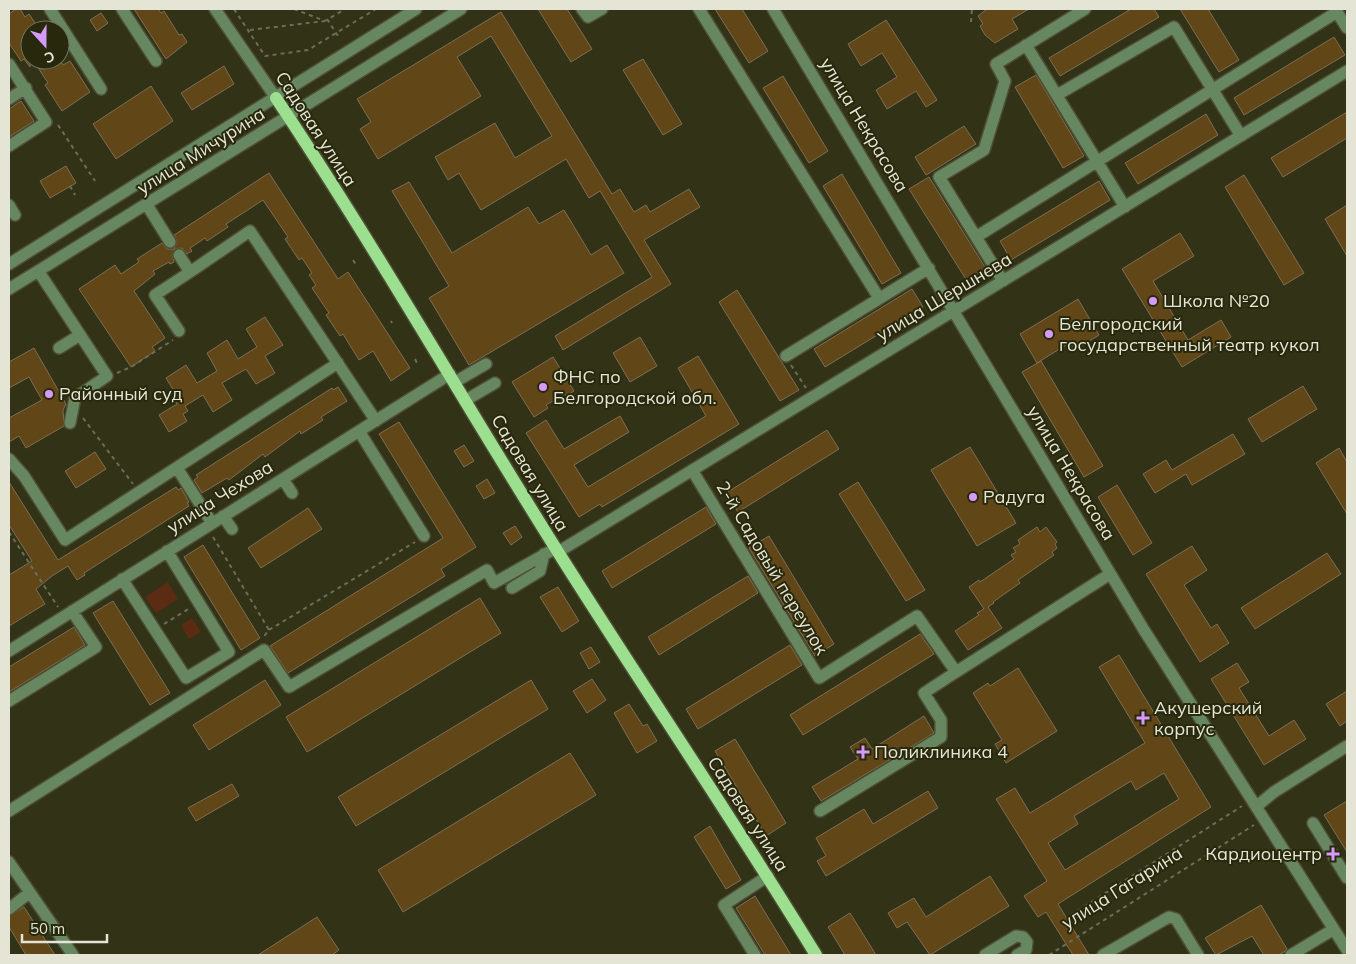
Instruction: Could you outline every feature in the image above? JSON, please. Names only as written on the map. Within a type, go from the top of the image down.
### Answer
[{"type":"main road","name":"Садовая улица","points":[[276,98],[466,400],[557,550],[768,876],[816,955]]},
{"type":"street","points":[[50,9],[102,89]]},
{"type":"street","points":[[122,9],[156,61]]},
{"type":"street","name":"Садовая улица","points":[[215,9],[276,98]]},
{"type":"street","name":"улица Мичурина","points":[[9,264],[416,9]]},
{"type":"street","name":"улица Мичурина","points":[[9,290],[461,9]]},
{"type":"street","points":[[582,9],[588,17],[602,9]]},
{"type":"street","points":[[699,9],[879,298]]},
{"type":"street","name":"улица Некрасова","points":[[773,9],[1144,630],[1347,950]]},
{"type":"street","points":[[1003,281],[939,177],[984,150],[1005,81],[996,64],[1080,10]]},
{"type":"street","points":[[976,237],[1337,12],[1347,28]]},
{"type":"street","points":[[1057,95],[1174,27],[1241,136]]},
{"type":"street","points":[[1026,45],[1125,207]]},
{"type":"street","points":[[9,64],[46,122],[9,146]]},
{"type":"street","name":"улица Шершнева","points":[[9,811],[264,650],[289,688],[487,570],[494,583],[544,554],[557,550],[692,470],[1347,71]]},
{"type":"street","points":[[9,100],[26,88]]},
{"type":"street","points":[[147,205],[170,242]]},
{"type":"street","points":[[177,335],[155,295],[250,232],[376,421]]},
{"type":"street","points":[[179,255],[190,272]]},
{"type":"street","points":[[786,356],[929,268]]},
{"type":"street","points":[[39,272],[107,376],[75,398],[70,423]]},
{"type":"street","points":[[59,348],[80,335]]},
{"type":"street","points":[[9,459],[24,476],[65,540],[338,363]]},
{"type":"street","name":"улица Чехова","points":[[9,651],[359,431],[452,378],[486,364]]},
{"type":"street","points":[[466,400],[495,383]]},
{"type":"street","points":[[359,431],[424,536]]},
{"type":"street","points":[[177,468],[209,525]]},
{"type":"street","name":"2-й Садовый переулок","points":[[692,470],[819,678],[917,616],[956,672]]},
{"type":"street","points":[[283,479],[292,492]]},
{"type":"street","points":[[223,516],[232,530]]},
{"type":"street","points":[[122,579],[186,678],[229,652],[167,551]]},
{"type":"street","points":[[512,588],[540,571],[544,554]]},
{"type":"street","points":[[820,811],[941,737],[940,720],[924,693],[1110,574]]},
{"type":"street","points":[[9,701],[96,647],[68,614]]},
{"type":"street","points":[[1255,803],[1347,746]]},
{"type":"street","points":[[1313,823],[1347,878]]},
{"type":"street","points":[[9,862],[73,955]]},
{"type":"street","points":[[755,955],[724,905],[768,876]]},
{"type":"street","points":[[9,909],[29,893]]},
{"type":"street","points":[[1103,955],[1169,917],[1176,918],[1198,955]]},
{"type":"street","points":[[1291,955],[1334,929]]},
{"type":"street","points":[[984,955],[1016,936],[1023,936],[1027,942],[1026,950],[1017,955]]},
{"type":"path","points":[[234,9],[266,56],[308,50],[337,35],[376,9]]},
{"type":"path","points":[[294,9],[326,20],[337,35]]},
{"type":"path","points":[[250,30],[326,20],[345,9]]},
{"type":"path","points":[[971,22],[972,9]]},
{"type":"path","points":[[70,186],[75,195]]},
{"type":"path","points":[[353,260],[357,266]]},
{"type":"path","points":[[107,376],[130,367],[177,335]]},
{"type":"path","points":[[786,356],[806,390]]},
{"type":"path","points":[[415,359],[417,363]]},
{"type":"path","points":[[74,406],[133,485],[148,487]]},
{"type":"path","points":[[209,525],[269,630]]},
{"type":"path","points":[[9,532],[68,614]]},
{"type":"path","points":[[262,639],[269,630],[424,536]]},
{"type":"path","points":[[155,630],[198,603]]},
{"type":"path","points":[[1071,915],[1255,803]]},
{"type":"path","name":"улица Гагарина","points":[[1049,955],[1264,819]]},
{"type":"shaded area","points":[[168,582],[178,599],[156,613],[145,597]]},
{"type":"shaded area","points":[[192,618],[201,632],[189,639],[181,625]]},
{"type":"building","points":[[16,9],[20,9],[25,17],[29,14],[33,20],[20,20],[20,60],[9,43],[9,14]]},
{"type":"building","points":[[134,9],[158,9],[161,13],[164,11],[179,35],[182,34],[187,42],[166,59]]},
{"type":"building","points":[[538,9],[567,9],[592,49],[571,62]]},
{"type":"building","points":[[715,9],[742,9],[768,51],[749,63]]},
{"type":"building","points":[[987,9],[1029,9],[1012,19],[1018,29],[995,43],[985,35],[980,26],[983,24],[978,16]]},
{"type":"building","points":[[1131,9],[1154,9],[1159,17],[1060,76],[1049,58]]},
{"type":"building","points":[[1180,9],[1208,9],[1239,60],[1219,72]]},
{"type":"building","points":[[501,12],[612,194],[620,189],[634,212],[646,205],[650,212],[689,189],[700,207],[644,240],[671,284],[563,350],[555,336],[652,277],[600,191],[589,198],[566,159],[481,210],[459,173],[448,180],[435,157],[495,123],[515,158],[552,136],[491,36],[457,57],[481,96],[378,159],[360,129],[371,122],[357,99]]},
{"type":"building","points":[[101,13],[108,23],[97,31],[90,20]]},
{"type":"building","points":[[886,20],[937,100],[926,107],[916,91],[887,109],[876,90],[897,77],[882,53],[861,66],[848,44]]},
{"type":"building","points":[[1334,37],[1345,55],[1244,115],[1234,98]]},
{"type":"building","points":[[643,59],[682,124],[663,135],[623,70]]},
{"type":"building","points":[[70,61],[90,92],[62,111],[45,85],[48,83],[40,70],[70,70]]},
{"type":"building","points":[[224,66],[234,84],[192,110],[181,93]]},
{"type":"building","points":[[1036,75],[1084,156],[1063,168],[1015,87]]},
{"type":"building","points":[[783,76],[828,151],[809,163],[763,88]]},
{"type":"building","points":[[151,86],[173,121],[116,159],[93,124]]},
{"type":"building","points":[[21,101],[34,121],[9,137],[9,109]]},
{"type":"building","points":[[1347,112],[1347,138],[1283,177],[1271,158]]},
{"type":"building","points":[[1206,114],[1218,135],[1138,184],[1125,163]]},
{"type":"building","points":[[964,126],[976,144],[926,175],[915,157]]},
{"type":"building","points":[[66,166],[76,183],[50,198],[40,181]]},
{"type":"building","points":[[269,173],[338,279],[348,272],[410,368],[391,381],[373,351],[359,360],[343,334],[340,336],[326,315],[329,313],[312,288],[316,285],[309,275],[312,273],[302,258],[299,260],[285,239],[288,237],[263,200],[226,224],[228,227],[207,241],[205,238],[190,248],[192,251],[187,254],[182,248],[175,249],[172,255],[174,262],[170,264],[169,262],[153,271],[155,274],[134,291],[165,338],[152,347],[155,351],[131,367],[79,289],[115,265],[121,274],[139,262],[137,259],[162,243],[167,249],[174,249],[177,242],[174,235]]},
{"type":"building","points":[[842,174],[901,273],[882,284],[823,186]]},
{"type":"building","points":[[1244,175],[1304,273],[1284,285],[1225,187]]},
{"type":"building","points":[[929,177],[988,272],[969,284],[909,189]]},
{"type":"building","points":[[1099,181],[1110,200],[1011,260],[1000,241]]},
{"type":"building","points":[[409,182],[452,253],[528,207],[539,224],[564,210],[591,255],[607,245],[624,273],[469,365],[429,298],[449,286],[392,191]]},
{"type":"building","points":[[1347,205],[1347,256],[1325,219]]},
{"type":"building","name":"Школа №20","points":[[1180,233],[1194,256],[1153,281],[1188,340],[1221,320],[1231,337],[1182,367],[1122,269]]},
{"type":"building","points":[[912,289],[923,307],[825,367],[814,349]]},
{"type":"building","points":[[737,290],[799,390],[780,401],[719,302]]},
{"type":"building","points":[[1078,299],[1099,335],[1071,352],[1066,345],[1037,363],[1020,334]]},
{"type":"building","points":[[265,317],[283,345],[265,356],[275,373],[256,384],[246,369],[222,383],[232,400],[213,412],[203,395],[185,406],[188,411],[183,414],[187,421],[169,432],[159,415],[177,404],[173,398],[177,396],[166,378],[186,365],[197,383],[217,371],[207,353],[227,340],[238,359],[257,347],[246,329]]},
{"type":"building","points":[[640,337],[657,366],[630,382],[613,353]]},
{"type":"building","name":"Районный суд","points":[[34,348],[66,404],[63,410],[64,426],[26,448],[19,436],[9,442],[9,418],[42,400],[29,377],[9,388],[9,362]]},
{"type":"building","points":[[698,356],[739,424],[602,507],[600,504],[579,517],[526,433],[546,420],[564,449],[620,416],[629,432],[574,465],[588,487],[706,416],[678,368]]},
{"type":"building","name":"ФНС по Белгородской обл.","points":[[553,357],[574,391],[546,405],[548,408],[534,417],[512,382]]},
{"type":"building","points":[[1041,361],[1103,466],[1084,477],[1022,372]]},
{"type":"building","points":[[1303,386],[1317,409],[1262,442],[1248,419]]},
{"type":"building","points":[[338,387],[347,401],[321,417],[323,420],[301,434],[300,431],[265,457],[263,454],[229,480],[227,478],[202,493],[194,480],[198,477],[196,475],[332,388],[333,390]]},
{"type":"building","points":[[399,422],[476,547],[441,569],[445,576],[288,673],[270,646],[443,538],[379,434]]},
{"type":"building","points":[[827,430],[839,449],[738,512],[726,493]]},
{"type":"building","points":[[1233,434],[1245,454],[1192,485],[1186,474],[1155,493],[1143,474],[1166,460],[1172,470]]},
{"type":"building","points":[[464,445],[474,461],[464,467],[454,451]]},
{"type":"building","name":"Радуга","points":[[970,447],[1016,523],[977,546],[931,470]]},
{"type":"building","points":[[1339,448],[1347,462],[1347,514],[1316,463]]},
{"type":"building","points":[[95,452],[106,469],[76,488],[65,471]]},
{"type":"building","points":[[487,479],[495,493],[484,499],[476,486]]},
{"type":"building","points":[[9,482],[58,560],[176,487],[178,490],[181,488],[189,502],[187,503],[189,506],[84,573],[85,575],[77,580],[68,566],[52,576],[36,589],[45,604],[9,626],[9,575],[32,561],[9,525]]},
{"type":"building","points":[[858,482],[925,590],[906,601],[839,494]]},
{"type":"building","points":[[1117,485],[1152,543],[1133,555],[1098,497]]},
{"type":"building","points":[[706,507],[716,524],[612,588],[602,571]]},
{"type":"building","points":[[308,508],[322,529],[261,568],[248,548]]},
{"type":"building","points":[[515,526],[522,537],[511,545],[503,533]]},
{"type":"building","points":[[1037,527],[1040,532],[1046,527],[1057,542],[1055,544],[1057,548],[1052,552],[1054,555],[1018,580],[1020,583],[988,607],[1002,628],[968,650],[955,631],[979,615],[977,613],[984,609],[969,587],[979,580],[980,582],[1014,559],[1011,555],[1016,552],[1013,548],[1020,544],[1018,540]]},
{"type":"building","points":[[769,536],[834,644],[815,656],[749,548]]},
{"type":"building","points":[[203,545],[260,638],[241,650],[184,557]]},
{"type":"building","points":[[1192,546],[1207,570],[1184,585],[1211,628],[1217,624],[1229,643],[1200,662],[1146,574]]},
{"type":"building","points":[[1327,553],[1341,574],[1255,629],[1241,608]]},
{"type":"building","points":[[748,576],[758,593],[659,655],[648,637]]},
{"type":"building","points":[[558,587],[579,621],[562,632],[540,597]]},
{"type":"building","points":[[480,598],[501,633],[307,752],[286,717]]},
{"type":"building","points":[[113,601],[170,693],[150,705],[93,613]]},
{"type":"building","points":[[74,627],[85,645],[9,692],[9,667]]},
{"type":"building","points":[[920,634],[934,654],[803,735],[790,715]]},
{"type":"building","points":[[790,645],[802,665],[698,729],[686,709]]},
{"type":"building","points":[[591,647],[600,662],[589,669],[580,653]]},
{"type":"building","points":[[1119,655],[1211,807],[1058,904],[1089,955],[1073,955],[1046,912],[1038,917],[1024,896],[1047,881],[996,799],[1015,788],[1030,813],[1145,743],[1099,667]],"holes":[[[1164,773],[1179,799],[1065,870],[1048,843],[1078,824],[1074,816],[1131,781],[1136,790]]]},
{"type":"building","points":[[1237,663],[1249,682],[1239,688],[1269,736],[1294,720],[1306,739],[1264,765],[1211,679]]},
{"type":"building","points":[[1018,668],[1057,731],[1006,763],[995,744],[1002,740],[973,693],[988,683],[990,686]]},
{"type":"building","points":[[592,679],[606,700],[587,713],[573,691]]},
{"type":"building","points":[[265,680],[281,705],[209,750],[193,725]]},
{"type":"building","points":[[531,680],[548,709],[356,826],[338,797]]},
{"type":"building","points":[[1347,691],[1347,721],[1340,726],[1326,704]]},
{"type":"building","points":[[629,704],[643,726],[647,724],[657,741],[637,753],[614,713]]},
{"type":"building","points":[[924,716],[934,733],[821,801],[812,787],[858,759],[850,747],[865,738],[872,749]]},
{"type":"building","points":[[735,739],[786,823],[766,836],[715,751]]},
{"type":"building","points":[[570,753],[596,795],[403,912],[378,870]]},
{"type":"building","points":[[232,784],[239,796],[196,821],[188,808]]},
{"type":"building","points":[[928,791],[938,808],[826,876],[817,861],[826,856],[816,838],[864,809],[873,824]]},
{"type":"building","points":[[1347,801],[1347,852],[1324,815]]},
{"type":"building","points":[[710,826],[741,880],[726,889],[694,837]]},
{"type":"building","points":[[990,876],[1009,906],[930,955],[907,922],[897,928],[888,913],[914,898],[926,917]]},
{"type":"building","points":[[755,896],[791,955],[765,955],[736,908]]},
{"type":"building","points":[[1261,905],[1287,949],[1279,955],[1264,955],[1252,936],[1216,955],[1205,938]]},
{"type":"building","points":[[24,907],[55,955],[26,955],[9,927],[9,916]]},
{"type":"building","points":[[850,913],[876,955],[845,955],[828,927]]},
{"type":"building","points":[[317,917],[339,950],[332,955],[258,955]]},
{"type":"place","name":"Школа №20","points":[[1153,301]]},
{"type":"place","name":"Белгородский государственный театр кукол","points":[[1049,334]]},
{"type":"place","name":"ФНС по Белгородской обл.","points":[[543,387]]},
{"type":"place","name":"Районный суд","points":[[49,394]]},
{"type":"place","name":"Радуга","points":[[973,497]]},
{"type":"place","name":"Акушерский корпус","points":[[1143,718]]},
{"type":"place","name":"Поликлиника 4","points":[[863,752]]},
{"type":"place","name":"Кардиоцентр","points":[[1333,854]]}]
